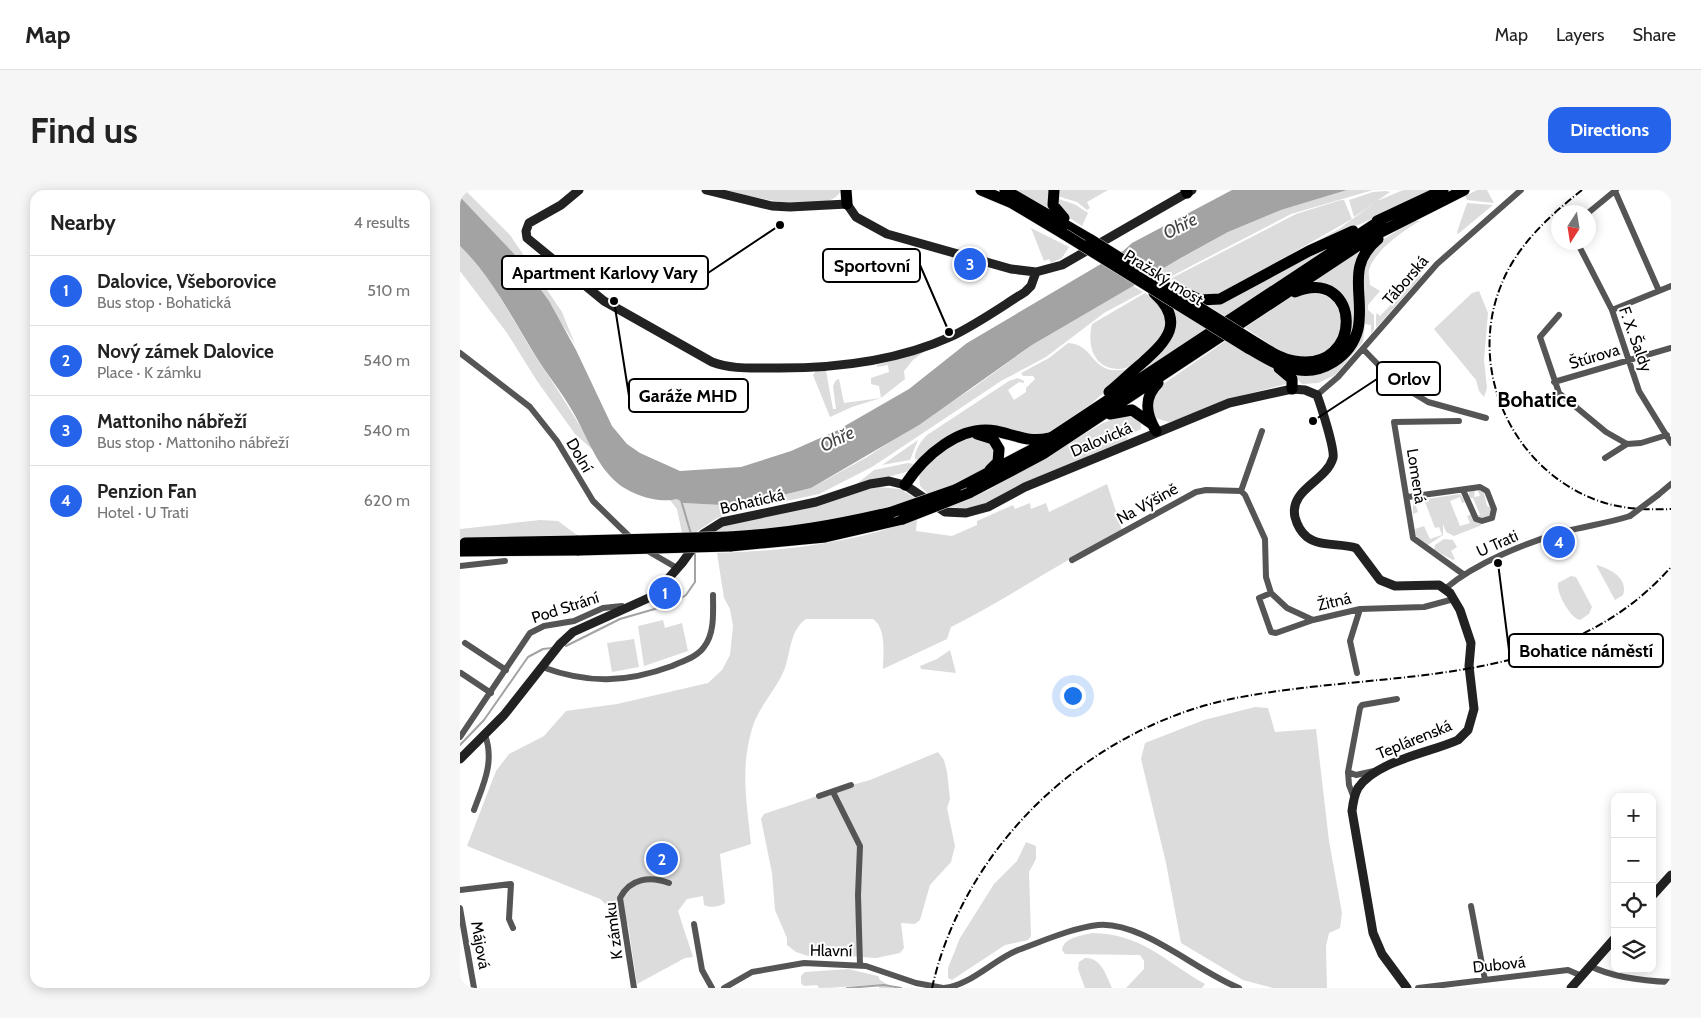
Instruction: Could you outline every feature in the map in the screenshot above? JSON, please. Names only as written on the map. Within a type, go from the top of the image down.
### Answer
[{"type":"highway","points":[[981,190],[1068,228]]},
{"type":"highway","points":[[1005,190],[1068,228]]},
{"type":"highway","points":[[1054,190],[1052,199],[1056,210],[1068,228]]},
{"type":"highway","points":[[1148,281],[1174,287],[1191,297],[1210,301],[1229,295],[1308,251],[1443,190]]},
{"type":"highway","points":[[460,545],[579,545],[825,537],[903,519],[970,493],[1043,454],[1371,237],[1464,190]]},
{"type":"highway","points":[[730,541],[823,528],[892,512],[955,490],[1051,438],[1384,218]]},
{"type":"highway","points":[[1252,345],[1293,370],[1316,370],[1339,358],[1349,348],[1358,328],[1358,276],[1362,258],[1371,246],[1400,221]]},
{"type":"highway","name":"Pražský most","points":[[1068,228],[1091,240],[1148,281]]},
{"type":"highway","name":"Pražský most","points":[[1068,228],[1148,281],[1252,345]]},
{"type":"highway","points":[[1090,411],[1162,345],[1171,327],[1171,320],[1166,305],[1148,281]]},
{"type":"highway","points":[[1252,345],[1284,358],[1304,363],[1326,356],[1342,342],[1348,324],[1345,308],[1334,294],[1317,288],[1303,289],[1269,306]]},
{"type":"highway","points":[[1252,345],[1292,378],[1292,389]]},
{"type":"highway","points":[[1154,428],[1147,411],[1149,395],[1152,389],[1174,368]]},
{"type":"highway","points":[[1090,424],[1116,412],[1132,410],[1154,428]]},
{"type":"highway","points":[[905,485],[931,455],[956,439],[980,430],[1029,439],[1051,438]]},
{"type":"highway","points":[[956,439],[980,434],[997,443],[1000,458],[984,475]]},
{"type":"street","points":[[579,190],[560,205],[529,224],[526,231],[527,238],[604,301],[712,362],[731,367],[806,368],[859,361],[927,347],[968,327],[1025,292],[1031,286],[1036,272]]},
{"type":"street","points":[[706,190],[772,206],[790,207],[847,195],[856,217],[887,234],[1011,269],[1036,272],[1062,265],[1188,191]]},
{"type":"street","name":"Táborská","points":[[1316,395],[1338,378],[1448,253],[1521,190]]},
{"type":"street","points":[[1596,206],[1616,190],[1659,291]]},
{"type":"street","name":"F. X. Šaldy","points":[[1581,250],[1612,310],[1639,391],[1671,443]]},
{"type":"street","points":[[1612,310],[1671,286]]},
{"type":"street","points":[[1559,315],[1540,337],[1554,382],[1560,393],[1606,432],[1627,444]]},
{"type":"street","points":[[1363,348],[1395,382],[1428,402],[1486,418]]},
{"type":"street","name":"Štúrova","points":[[1554,382],[1671,348]]},
{"type":"street","name":"Dolní","points":[[460,353],[530,407],[557,441],[584,490],[606,515],[648,552],[677,568]]},
{"type":"street","name":"Dalovická","points":[[905,485],[945,512],[966,513],[988,507],[1026,487],[1154,428],[1229,403],[1292,389],[1305,390],[1316,395]]},
{"type":"street","points":[[1316,395],[1324,424],[1333,444],[1334,455],[1329,468],[1297,500],[1295,514],[1298,525],[1308,538],[1356,548],[1362,553],[1380,580],[1387,584],[1395,586],[1433,584],[1446,588]]},
{"type":"street","name":"Lomená","points":[[1458,421],[1394,422],[1414,538],[1463,574]]},
{"type":"street","points":[[1262,431],[1241,491],[1245,495],[1264,539],[1266,578],[1271,593],[1287,608],[1313,620]]},
{"type":"street","points":[[1605,458],[1627,444],[1641,443],[1667,435]]},
{"type":"street","name":"Bohatická","points":[[460,758],[485,735],[513,704],[573,632],[653,596],[703,534],[722,522],[816,502],[880,482],[905,485]]},
{"type":"street","name":"U Trati","points":[[1446,588],[1463,574],[1562,532],[1630,516],[1671,484]]},
{"type":"street","points":[[1408,498],[1463,490],[1484,488],[1494,509],[1492,518],[1482,522],[1476,519],[1463,490]]},
{"type":"street","name":"Na Výšině","points":[[1072,560],[1196,492],[1206,490],[1241,491]]},
{"type":"street","points":[[460,566],[505,561]]},
{"type":"street","name":"Teplárenská","points":[[1354,798],[1356,790],[1375,771],[1458,740],[1472,723],[1474,709],[1469,668],[1471,643],[1460,610],[1446,588]]},
{"type":"street","name":"Žitná","points":[[1271,593],[1259,598],[1271,632],[1276,633],[1313,620],[1360,609],[1424,607],[1454,599]]},
{"type":"street","points":[[542,667],[558,673],[602,680],[625,679],[648,674],[695,656],[704,648],[710,636],[713,596]]},
{"type":"street","name":"Pod Strání","points":[[460,737],[526,637],[538,628],[574,621],[604,608],[623,608]]},
{"type":"street","points":[[1357,673],[1350,641],[1360,609]]},
{"type":"street","points":[[465,643],[506,670]]},
{"type":"street","points":[[461,674],[491,692]]},
{"type":"street","points":[[1397,699],[1362,705],[1348,772],[1349,785],[1354,798],[1352,811],[1373,933],[1382,954],[1406,988]]},
{"type":"street","points":[[474,810],[490,762],[485,735]]},
{"type":"street","points":[[1348,772],[1362,774],[1375,771]]},
{"type":"street","points":[[819,796],[851,785]]},
{"type":"street","points":[[833,792],[860,846],[858,895],[860,965]]},
{"type":"street","points":[[1656,892],[1671,875]]},
{"type":"street","name":"K zámku","points":[[634,988],[620,898],[628,888],[643,879],[649,878],[669,883]]},
{"type":"street","points":[[460,890],[511,884],[509,920],[513,928]]},
{"type":"street","points":[[1470,906],[1485,980]]},
{"type":"street","name":"Májová","points":[[460,908],[474,988]]},
{"type":"street","points":[[694,924],[702,970],[712,988]]},
{"type":"street","points":[[942,988],[962,982],[1009,954],[1084,927],[1099,925],[1114,926],[1142,933],[1220,981],[1239,988]]},
{"type":"street","points":[[1571,988],[1611,942]]},
{"type":"street","name":"Hlavní","points":[[724,988],[752,972],[804,963],[860,965],[942,988]]},
{"type":"street","points":[[1590,966],[1603,972],[1623,977],[1668,984]]},
{"type":"street","name":"Dubová","points":[[1418,988],[1568,970],[1582,976]]},
{"type":"shaded area","points":[[460,190],[465,190],[510,235],[562,312],[575,344],[518,258],[460,198]]},
{"type":"shaded area","points":[[725,190],[841,190],[833,199],[821,203],[805,204],[768,200]]},
{"type":"shaded area","points":[[1015,190],[1050,190],[1050,210],[1048,209]]},
{"type":"shaded area","points":[[1056,190],[1108,190],[1087,202],[1090,208],[1087,210],[1077,202],[1054,195]]},
{"type":"shaded area","points":[[1347,190],[1373,190],[1291,214],[1168,278],[1157,272],[1228,232],[1281,210]]},
{"type":"shaded area","points":[[1403,190],[1431,190],[1289,256],[1339,229],[1377,201]]},
{"type":"shaded area","points":[[1477,190],[1487,190],[1494,203],[1467,200],[1465,196]]},
{"type":"shaded area","points":[[1373,192],[1390,192],[1354,217],[1349,200]]},
{"type":"shaded area","points":[[1057,200],[1076,205],[1088,213],[1082,226],[1065,215]]},
{"type":"shaded area","points":[[1344,200],[1352,219],[1220,294],[1204,296],[1170,279],[1296,214]]},
{"type":"shaded area","points":[[1467,203],[1493,205],[1458,234],[1457,232]]},
{"type":"shaded area","points":[[1413,221],[1420,221],[1398,235],[1383,249],[1369,270],[1370,285],[1380,291],[1368,305],[1368,310],[1374,315],[1374,329],[1371,334],[1371,325],[1365,324],[1363,342],[1335,375],[1318,383],[1302,384],[1290,371],[1353,348],[1361,273],[1374,245]]},
{"type":"shaded area","points":[[1031,228],[1069,247],[1062,258],[1051,263],[1049,259],[1044,261]]},
{"type":"shaded area","points":[[1336,243],[1226,317],[1207,305],[1216,305]]},
{"type":"shaded area","points":[[460,246],[472,258],[492,285],[595,452],[575,434],[537,381],[507,333],[460,271]]},
{"type":"shaded area","points":[[1359,251],[1352,335],[1325,361],[1350,313],[1313,281]]},
{"type":"shaded area","points":[[1415,271],[1421,275],[1420,278],[1376,328],[1377,313],[1380,316],[1419,276]]},
{"type":"shaded area","points":[[1133,286],[1143,292],[1104,313],[1046,357],[1001,381],[872,467],[819,494],[730,513],[717,518],[696,532],[682,533],[677,509],[670,500],[677,499],[683,503],[721,505],[767,499],[811,488],[867,457],[973,388],[1032,345]]},
{"type":"shaded area","points":[[1310,291],[1332,298],[1344,319],[1333,348],[1307,359],[1285,354],[1245,328],[1289,298]]},
{"type":"shaded area","points":[[1479,291],[1488,313],[1484,360],[1487,388],[1484,397],[1479,391],[1476,380],[1434,329],[1472,293]]},
{"type":"shaded area","points":[[1145,293],[1162,309],[1165,316],[1166,323],[1160,338],[1130,366],[1119,369],[1103,365],[1091,347],[1092,324]]},
{"type":"shaded area","points":[[1172,307],[1208,329],[1117,390],[1149,365],[1168,344],[1174,332],[1176,320]]},
{"type":"shaded area","points":[[1227,340],[1286,375],[1286,384],[1236,397],[1169,422],[1155,418],[1150,411],[1156,389]]},
{"type":"shaded area","points":[[1068,343],[1081,347],[1099,364],[1111,370],[1130,369],[1090,405],[1040,437],[1000,426],[984,427],[918,460],[915,459],[918,446],[927,435],[1009,381],[1018,378],[1024,381],[1024,383],[1019,382],[1008,390],[1014,400],[1026,392],[1026,388],[1035,379],[1033,376],[1023,376],[1021,373],[1049,358]]},
{"type":"shaded area","points":[[925,351],[913,360],[904,371],[905,379],[881,398],[879,386],[871,384],[871,378],[889,372],[888,365],[877,367],[877,365]]},
{"type":"shaded area","points":[[816,371],[826,371],[833,409],[836,409],[833,386],[836,380],[839,379],[844,403],[881,398],[852,407],[830,417],[813,375]]},
{"type":"shaded area","points":[[1128,413],[1141,421],[1141,429],[1128,435],[1127,441],[1089,455],[1089,457],[970,510],[947,506],[987,491],[1103,423]]},
{"type":"shaded area","points":[[979,437],[995,446],[994,463],[968,480],[929,495],[920,486],[919,473],[938,455],[953,444]]},
{"type":"shaded area","points":[[918,440],[910,460],[882,465]]},
{"type":"shaded area","points":[[908,463],[914,464],[906,472],[854,486],[874,470]]},
{"type":"shaded area","points":[[1107,484],[1122,530],[951,627],[947,639],[883,669],[884,649],[882,635],[877,623],[873,619],[806,619],[801,624],[794,635],[782,676],[755,721],[748,744],[745,772],[751,844],[720,854],[725,903],[712,907],[706,906],[704,905],[703,896],[687,899],[678,911],[693,957],[685,958],[637,984],[628,925],[600,899],[467,846],[496,771],[509,754],[544,736],[566,711],[617,704],[708,683],[722,670],[730,655],[733,626],[730,609],[724,598],[717,553],[794,548],[844,540],[917,519],[916,531],[952,536],[977,525],[977,521],[1013,505],[1015,509],[1030,503],[1031,509],[1046,503],[1049,512]]},
{"type":"shaded area","points":[[878,487],[900,489],[917,499],[883,510],[784,529],[710,533],[730,523]]},
{"type":"shaded area","points":[[1477,489],[1487,494],[1484,493],[1487,506],[1492,508],[1491,515],[1486,519],[1476,516],[1480,515],[1473,498],[1469,498],[1469,491],[1475,490],[1474,497],[1480,496]]},
{"type":"shaded area","points":[[1460,494],[1465,502],[1462,503],[1460,497],[1450,501],[1460,526],[1470,523],[1467,516],[1472,514],[1474,520],[1482,525],[1454,536],[1446,532],[1443,524],[1443,535],[1428,545],[1416,536],[1415,529],[1424,526],[1430,539],[1442,535],[1439,527],[1435,528],[1425,502],[1416,506],[1418,512],[1413,514],[1413,501]]},
{"type":"shaded area","points":[[540,520],[558,521],[577,535],[460,539],[460,529]]},
{"type":"shaded area","points":[[1444,539],[1453,540],[1457,547],[1451,551],[1455,559],[1453,560],[1434,550],[1435,545]]},
{"type":"shaded area","points":[[1596,565],[1612,571],[1621,579],[1624,589],[1623,595],[1615,600]]},
{"type":"shaded area","points":[[1571,576],[1576,577],[1592,607],[1589,614],[1580,620],[1568,610],[1559,592],[1558,583]]},
{"type":"shaded area","points":[[663,620],[665,628],[682,623],[688,651],[644,666],[638,626]]},
{"type":"shaded area","points":[[634,639],[639,667],[612,672],[607,643]]},
{"type":"shaded area","points":[[950,650],[956,673],[921,669],[920,666],[937,659]]},
{"type":"shaded area","points":[[1255,707],[1268,708],[1275,732],[1316,729],[1329,841],[1342,913],[1340,928],[1329,933],[1326,946],[1327,988],[1273,988],[1243,980],[1181,943],[1166,863],[1141,759],[1145,743],[1204,720]]},
{"type":"shaded area","points":[[938,752],[944,760],[947,772],[950,799],[947,808],[955,846],[951,862],[930,885],[920,920],[915,924],[901,923],[904,948],[900,953],[876,958],[820,954],[808,956],[796,952],[787,945],[787,938],[775,910],[772,873],[761,819],[764,814],[870,780]]},
{"type":"shaded area","points":[[1026,842],[1036,846],[1036,859],[1029,872],[1031,936],[1028,940],[1005,945],[952,980],[948,978],[948,968],[960,938],[994,884],[1017,861]]},
{"type":"shaded area","points":[[1092,933],[1125,938],[1139,944],[1152,950],[1205,984],[1202,988],[1126,988],[1144,969],[1144,961],[1140,955],[1065,954],[1062,950],[1069,940]]},
{"type":"shaded area","points":[[1085,958],[1091,958],[1099,964],[1112,988],[1085,988],[1078,969],[1079,962]]},
{"type":"shaded area","points":[[848,969],[878,976],[880,980],[893,988],[865,985],[819,988],[817,985],[804,986],[801,983],[801,976],[805,972]]},
{"type":"water","name":"Ohře","points":[[1232,190],[1347,190],[1281,210],[1228,232],[1181,258],[1032,345],[919,425],[811,488],[767,499],[721,505],[683,503],[677,499],[652,499],[627,490],[614,480],[601,465],[578,420],[501,298],[482,271],[460,246],[460,197],[518,258],[549,301],[576,350],[612,426],[627,444],[640,453],[680,471],[741,467],[791,451],[836,431],[909,389],[967,343],[1123,251],[1132,243]]},
{"type":"waterway","points":[[681,500],[691,534]]},
{"type":"waterway","points":[[566,646],[620,619],[672,604],[686,595],[695,582],[695,554]]},
{"type":"waterway","points":[[460,745],[484,720],[528,657],[543,649],[552,648]]},
{"type":"waterway","points":[[847,988],[884,985],[901,988]]},
{"type":"railway","points":[[1582,190],[1534,234],[1514,259],[1506,273],[1491,320],[1490,352],[1494,383],[1504,413],[1520,441],[1541,465],[1566,485],[1596,500],[1614,505],[1642,509],[1671,509]]},
{"type":"railway","points":[[932,988],[947,939],[957,915],[969,892],[997,849],[1031,810],[1052,790],[1098,755],[1123,740],[1175,715],[1231,699],[1289,690],[1466,669],[1522,656],[1576,637],[1626,608],[1671,567]]},
{"type":"place","name":"Apartment Karlovy Vary","points":[[780,225]]},
{"type":"place","name":"Mattoniho nábřeží","points":[[970,264]]},
{"type":"place","name":"Garáže MHD","points":[[614,301]]},
{"type":"place","name":"Sportovní","points":[[949,332]]},
{"type":"place","name":"Orlov","points":[[1313,421]]},
{"type":"place","name":"Penzion Fan","points":[[1559,542]]},
{"type":"place","name":"Bohatice náměstí","points":[[1498,563]]},
{"type":"place","name":"Dalovice, Všeborovice","points":[[665,593]]},
{"type":"place","name":"Nový zámek Dalovice","points":[[662,859]]},
{"type":"district","name":"Bohatice","points":[[1537,400]]}]
